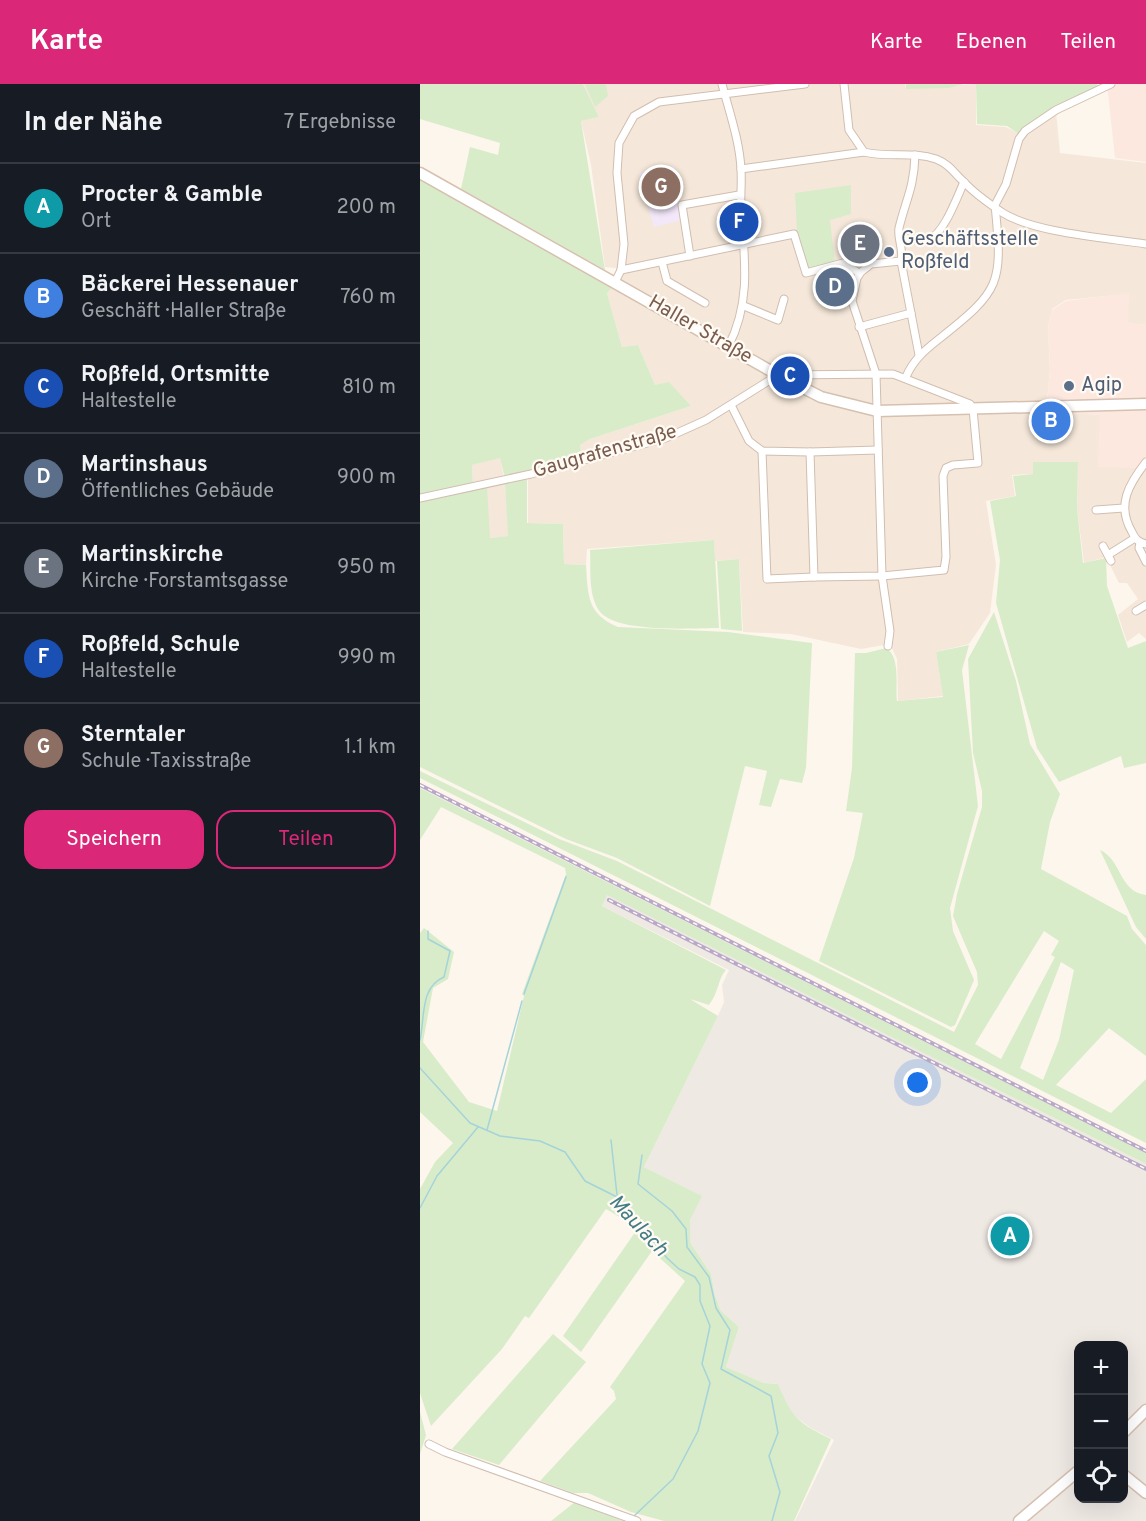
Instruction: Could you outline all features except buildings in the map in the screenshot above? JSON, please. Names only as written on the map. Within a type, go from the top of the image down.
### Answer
[{"type":"main road","name":"Haller Straße","points":[[420,173],[778,375],[808,391],[853,406],[877,411],[1146,404]]},
{"type":"main road","points":[[1128,1428],[1146,1410]]},
{"type":"main road","points":[[1019,1521],[1074,1474]]},
{"type":"main road","points":[[1128,1478],[1146,1493]]},
{"type":"street","points":[[722,84],[741,169],[740,195],[746,260],[744,306],[737,329],[728,347]]},
{"type":"street","points":[[615,282],[621,270],[624,244],[617,173],[619,143],[634,116],[659,102],[725,96],[805,84]]},
{"type":"street","points":[[844,84],[849,130],[864,152]]},
{"type":"street","points":[[906,377],[911,365],[919,355],[965,319],[992,290],[999,264],[995,205],[1006,184],[1017,145],[1025,131],[1056,110],[1111,84]]},
{"type":"street","points":[[741,169],[864,152],[885,156],[915,155],[947,164],[964,182],[1003,213],[1036,226],[1146,244]]},
{"type":"street","points":[[915,155],[914,183],[898,231],[903,254],[900,261],[919,355]]},
{"type":"street","points":[[900,238],[927,240],[933,236],[943,225],[964,182]]},
{"type":"street","points":[[690,256],[682,205],[740,195]]},
{"type":"street","points":[[621,270],[794,234],[806,273],[843,263],[859,273]]},
{"type":"street","points":[[888,646],[890,631],[882,576],[876,374],[852,301],[859,273],[871,264],[900,261]]},
{"type":"street","points":[[662,262],[667,281],[705,303]]},
{"type":"street","points":[[744,306],[778,320],[784,299]]},
{"type":"street","points":[[859,327],[911,313]]},
{"type":"street","points":[[762,451],[767,579],[882,576],[944,570],[946,557],[943,476],[946,468],[953,465],[978,463],[973,409],[970,404],[906,377],[876,374],[812,377],[778,375]]},
{"type":"street","name":"Gaugrafenstraße","points":[[420,498],[531,474],[647,444],[706,420],[778,375]]},
{"type":"street","points":[[808,391],[812,377]]},
{"type":"street","points":[[731,405],[749,441],[762,451],[878,450]]},
{"type":"street","points":[[810,452],[814,577]]},
{"type":"street","points":[[1140,542],[1127,523],[1124,508],[1129,486],[1146,463]]},
{"type":"street","points":[[1096,510],[1124,508]]},
{"type":"street","points":[[1103,546],[1109,558],[1140,542]]},
{"type":"street","points":[[1140,542],[1138,548],[1146,562]]},
{"type":"street","points":[[1136,611],[1146,605]]},
{"type":"street","points":[[429,1444],[445,1452],[637,1521]]},
{"type":"shaded area","points":[[583,84],[905,84],[906,89],[976,84],[976,125],[1006,127],[1023,136],[1056,111],[1060,153],[1146,163],[1146,325],[1127,323],[1128,294],[1066,300],[1052,309],[1048,328],[1050,370],[1046,411],[1100,415],[1138,467],[1146,463],[1146,639],[1139,633],[1127,642],[1118,615],[1138,599],[1127,583],[1119,583],[1106,557],[1084,563],[1077,508],[1078,462],[1033,462],[1033,474],[1012,475],[1015,496],[986,501],[996,565],[990,613],[969,644],[936,652],[943,696],[898,701],[897,659],[890,644],[861,649],[791,634],[743,632],[739,559],[715,561],[714,540],[587,549],[586,565],[564,564],[563,524],[528,523],[528,478],[583,463],[580,445],[590,439],[691,406],[655,385],[638,345],[622,347],[607,293],[619,281],[624,269],[605,267],[591,165],[581,121],[599,117]]},
{"type":"shaded area","points":[[1107,84],[1146,84],[1146,162],[1115,158]]},
{"type":"shaded area","points":[[674,166],[682,220],[654,227],[639,173]]},
{"type":"shaded area","points":[[1129,293],[1128,322],[1146,325],[1146,463],[1142,468],[1098,467],[1100,415],[1046,412],[1050,370],[1048,328],[1052,310],[1066,301]]},
{"type":"shaded area","points":[[500,457],[505,482],[509,536],[490,538],[473,485],[472,465]]},
{"type":"shaded area","points":[[607,894],[1146,1164],[1146,1521],[1029,1521],[1074,1482],[1074,1503],[1128,1503],[1128,1341],[1074,1341],[1074,1468],[1013,1521],[795,1521],[834,1440],[811,1428],[790,1413],[778,1384],[764,1383],[726,1367],[739,1327],[721,1311],[715,1296],[711,1274],[690,1242],[690,1220],[701,1196],[644,1167],[718,1016],[724,1002],[722,985],[729,970],[602,906]]},
{"type":"green space","points":[[420,84],[583,84],[599,117],[581,121],[605,270],[461,189],[470,147],[498,155],[500,143],[420,119]]},
{"type":"green space","points":[[585,84],[606,84],[608,96],[595,107]]},
{"type":"green space","points":[[906,84],[963,84],[949,88],[906,89]]},
{"type":"green space","points":[[976,84],[1097,84],[1097,88],[1046,113],[1020,135],[1007,126],[977,124]]},
{"type":"green space","points":[[420,178],[614,286],[607,293],[622,347],[638,345],[655,385],[669,382],[691,406],[590,439],[580,445],[582,457],[505,478],[500,458],[472,465],[473,485],[420,496]]},
{"type":"green space","points":[[851,185],[851,214],[830,220],[835,264],[807,271],[797,231],[795,193]]},
{"type":"green space","points":[[1033,462],[1078,462],[1077,508],[1083,563],[1106,558],[1107,586],[1128,648],[1146,641],[1146,763],[1124,768],[1121,756],[1059,782],[1037,748],[996,603],[1000,560],[990,501],[1016,496],[1013,476],[1033,474]]},
{"type":"green space","points":[[527,478],[527,523],[563,524],[564,564],[586,565],[591,603],[600,616],[608,622],[618,627],[728,632],[812,643],[806,768],[802,783],[780,779],[771,807],[759,805],[767,771],[745,766],[710,906],[617,858],[566,839],[420,767],[420,500],[487,486],[490,538],[508,536],[505,482]]},
{"type":"green space","points":[[714,540],[719,628],[673,629],[635,626],[619,623],[606,617],[598,609],[591,588],[590,550]]},
{"type":"green space","points":[[739,559],[742,631],[721,629],[717,561]]},
{"type":"green space","points":[[994,612],[1016,681],[1030,744],[1060,794],[1050,822],[1041,869],[1127,916],[1132,929],[1146,945],[1146,1056],[1109,1028],[1056,1085],[1111,1113],[1146,1079],[1146,1143],[420,778],[420,771],[559,839],[617,861],[954,1032],[978,985],[977,972],[953,916],[982,807],[982,791],[973,753],[968,659]],"holes":[[[1044,931],[1059,941],[1051,955],[1055,957],[1001,1059],[975,1044]],[[1061,962],[1074,970],[1059,1040],[1043,1080],[1020,1068]]]},
{"type":"green space","points":[[969,645],[962,670],[978,806],[950,908],[953,931],[974,980],[955,1025],[951,1027],[819,961],[854,858],[863,813],[846,811],[852,768],[855,653],[886,648],[891,652],[896,665],[897,701],[943,697],[936,652]]},
{"type":"green space","points":[[420,788],[1146,1153],[1146,1164],[607,895],[602,906],[726,970],[709,1005],[690,999],[718,1016],[644,1167],[702,1196],[690,1220],[690,1242],[711,1274],[715,1296],[721,1311],[739,1327],[726,1367],[764,1383],[778,1384],[797,1418],[831,1439],[794,1521],[664,1521],[631,1512],[588,1493],[573,1493],[540,1481],[616,1399],[610,1387],[685,1281],[652,1251],[581,1352],[563,1336],[638,1228],[606,1209],[529,1318],[525,1316],[502,1349],[431,1426],[420,1393],[420,1189],[435,1162],[453,1143],[420,1112],[420,933],[424,928],[454,952],[448,979],[433,988],[423,1042],[469,1102],[497,1111],[524,996],[522,994],[566,874],[565,868],[441,807],[420,840]]},
{"type":"green space","points":[[1100,850],[1113,861],[1131,888],[1137,893],[1146,895],[1146,939],[1136,927]]},
{"type":"green space","points":[[553,1334],[586,1362],[499,1465],[452,1449]]},
{"type":"green space","points":[[420,1412],[426,1435],[420,1454]]},
{"type":"green space","points":[[575,1502],[624,1521],[551,1521]]},
{"type":"waterway","points":[[524,994],[566,877]]},
{"type":"waterway","points":[[420,1040],[427,995],[436,982],[444,977],[450,951],[428,939],[428,931]]},
{"type":"waterway","points":[[487,1130],[522,1001]]},
{"type":"waterway","name":"Maulach","points":[[420,1068],[470,1123],[500,1136],[540,1141],[565,1152],[585,1181],[617,1197],[667,1258],[679,1269],[695,1277],[700,1285],[700,1301],[710,1326],[702,1364],[710,1383],[698,1431],[673,1479],[633,1517]]},
{"type":"waterway","points":[[420,1208],[437,1176],[478,1127]]},
{"type":"waterway","points":[[611,1140],[617,1195]]},
{"type":"waterway","points":[[642,1155],[638,1184],[672,1211],[686,1229],[687,1247],[709,1277],[716,1308],[730,1330],[721,1369],[771,1396],[778,1433],[769,1456],[780,1492],[772,1521]]},
{"type":"railway","points":[[420,785],[1146,1151]]},
{"type":"railway","points":[[609,900],[1146,1169]]},
{"type":"place","name":"Sterntaler","points":[[661,187]]},
{"type":"place","name":"Roßfeld, Schule","points":[[739,222]]},
{"type":"place","name":"Martinskirche","points":[[860,244]]},
{"type":"place","name":"Geschäftsstelle Roßfeld","points":[[889,252]]},
{"type":"place","name":"Martinshaus","points":[[835,287]]},
{"type":"place","name":"Roßfeld, Ortsmitte","points":[[790,376]]},
{"type":"place","name":"Agip","points":[[1069,386]]},
{"type":"place","name":"Bäckerei Hessenauer","points":[[1051,421]]},
{"type":"place","name":"Procter & Gamble","points":[[1010,1236]]}]
